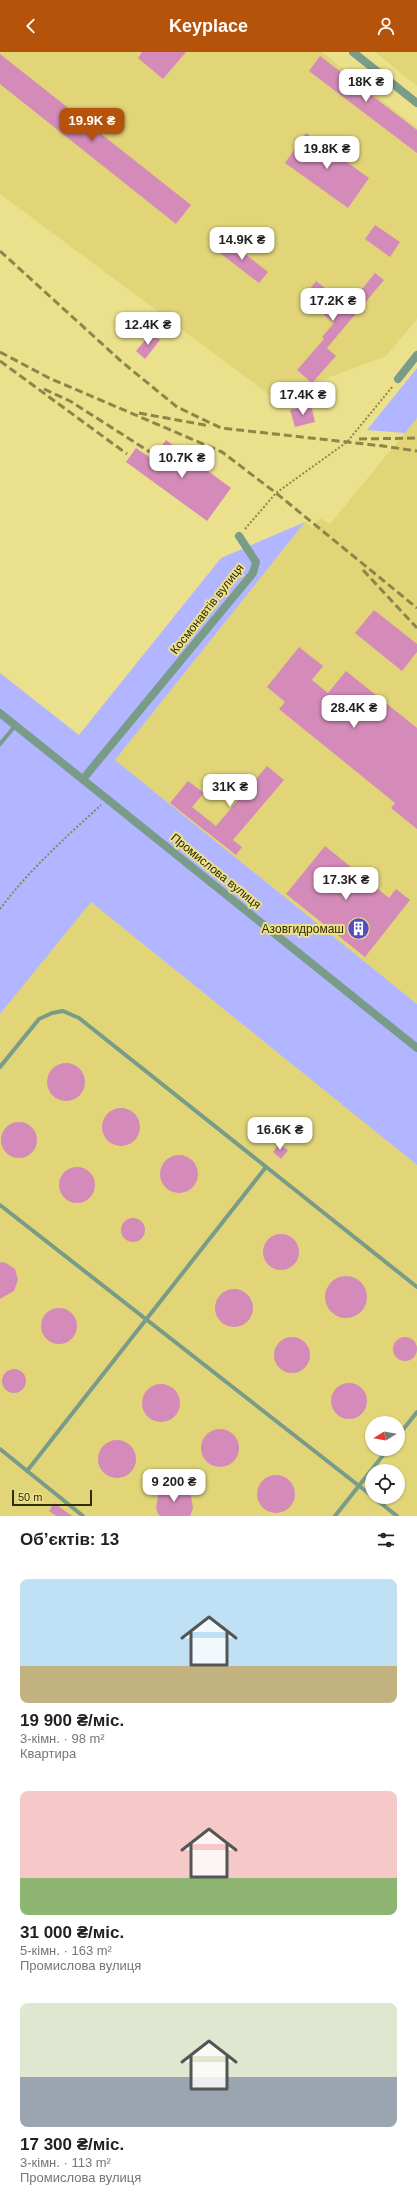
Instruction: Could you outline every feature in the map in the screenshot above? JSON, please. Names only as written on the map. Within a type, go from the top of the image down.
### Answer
[{"type":"street","points":[[353,52],[417,103]]},
{"type":"street","points":[[398,379],[417,356]]},
{"type":"street","name":"Космонавтів вулиця","points":[[83,779],[253,574],[256,562],[239,536]]},
{"type":"street","name":"Промислова вулиця","points":[[0,713],[417,1048]]},
{"type":"lane","points":[[0,744],[16,725]]},
{"type":"lane","points":[[0,1067],[39,1019],[52,1013],[63,1011],[79,1018],[417,1287]]},
{"type":"lane","points":[[27,1471],[266,1167]]},
{"type":"lane","points":[[0,1205],[365,1491]]},
{"type":"lane","points":[[405,1427],[417,1412]]},
{"type":"lane","points":[[0,1449],[83,1516]]},
{"type":"lane","points":[[335,1516],[383,1456]]},
{"type":"lane","points":[[382,1504],[398,1516]]},
{"type":"path","points":[[239,536],[276,493],[347,442],[398,379]]},
{"type":"path","points":[[0,909],[15,889],[43,859],[108,799]]},
{"type":"shaded area","points":[[0,52],[322,52],[417,128],[417,319],[386,356],[274,398],[0,194]]},
{"type":"shaded area","points":[[375,52],[417,52],[417,86]]},
{"type":"shaded area","points":[[417,368],[417,418],[405,433],[367,430]]},
{"type":"shaded area","points":[[417,418],[417,1004],[115,760],[305,522],[313,528],[320,518],[330,524]]},
{"type":"shaded area","points":[[305,522],[115,760],[417,1004],[417,1165],[91,902],[0,1014],[0,673],[79,735],[221,558]]},
{"type":"shaded area","points":[[90,901],[417,1165],[417,1516],[0,1516],[0,1014]]},
{"type":"building","points":[[142,52],[186,52],[163,79],[138,58]]},
{"type":"building","points":[[0,54],[191,205],[176,224],[0,84]]},
{"type":"building","points":[[320,56],[417,130],[417,153],[309,71]]},
{"type":"building","points":[[306,133],[369,178],[348,208],[285,163]]},
{"type":"building","points":[[375,225],[400,242],[390,257],[365,239]]},
{"type":"building","points":[[225,238],[268,272],[259,283],[216,250]]},
{"type":"building","points":[[375,273],[384,280],[327,348],[336,356],[312,383],[297,370],[324,339],[322,337],[334,323],[303,298],[316,281],[348,306]]},
{"type":"building","points":[[151,333],[160,340],[145,359],[136,351]]},
{"type":"building","points":[[311,405],[315,422],[295,427],[290,410]]},
{"type":"building","points":[[166,440],[231,488],[207,521],[126,462],[136,448],[152,459]]},
{"type":"building","points":[[374,610],[417,644],[417,652],[402,671],[355,633]]},
{"type":"building","points":[[299,647],[323,666],[312,680],[328,693],[346,671],[417,728],[417,829],[391,808],[395,803],[279,709],[285,702],[267,687]]},
{"type":"building","points":[[267,766],[284,780],[233,840],[242,847],[236,855],[170,803],[188,781],[204,793],[192,807],[216,826]]},
{"type":"building","name":"Азовгидромаш","points":[[325,846],[389,898],[396,889],[410,900],[365,957],[286,894]]},
{"type":"building","points":[[62,1063],[70,1063],[77,1066],[82,1071],[85,1082],[82,1093],[77,1098],[70,1101],[62,1101],[55,1098],[50,1093],[47,1086],[47,1078],[50,1071],[55,1066]]},
{"type":"building","points":[[117,1108],[125,1108],[137,1117],[140,1127],[137,1137],[131,1143],[125,1146],[117,1146],[105,1137],[102,1131],[102,1123],[111,1111]]},
{"type":"building","points":[[23,1122],[32,1127],[36,1133],[36,1147],[32,1153],[23,1158],[15,1158],[6,1153],[2,1147],[1,1136],[6,1127],[12,1123]]},
{"type":"building","points":[[279,1144],[288,1150],[281,1159],[273,1152]]},
{"type":"building","points":[[179,1155],[189,1158],[195,1164],[198,1174],[195,1184],[189,1190],[179,1193],[169,1190],[163,1184],[160,1174],[163,1164],[169,1158]]},
{"type":"building","points":[[81,1167],[90,1172],[94,1178],[94,1192],[90,1198],[81,1203],[73,1203],[64,1198],[60,1192],[59,1181],[64,1172],[70,1168]]},
{"type":"building","points":[[133,1218],[142,1221],[145,1230],[142,1239],[133,1242],[124,1239],[121,1230],[124,1221]]},
{"type":"building","points":[[285,1234],[294,1239],[298,1245],[298,1259],[294,1265],[285,1270],[277,1270],[268,1265],[264,1259],[263,1248],[268,1239],[274,1235]]},
{"type":"building","points":[[0,1262],[6,1263],[15,1269],[18,1280],[14,1291],[0,1299]]},
{"type":"building","points":[[342,1276],[350,1276],[358,1279],[364,1285],[367,1297],[364,1309],[358,1315],[350,1318],[342,1318],[334,1315],[328,1309],[325,1301],[325,1293],[328,1285],[334,1279]]},
{"type":"building","points":[[230,1289],[238,1289],[248,1294],[252,1301],[252,1315],[248,1322],[238,1327],[230,1327],[220,1322],[218,1319],[215,1312],[215,1304],[220,1294],[223,1292]]},
{"type":"building","points":[[63,1308],[72,1313],[76,1319],[76,1333],[72,1339],[63,1344],[55,1344],[46,1339],[42,1333],[41,1322],[46,1313],[52,1309]]},
{"type":"building","points":[[296,1337],[305,1342],[309,1348],[309,1362],[305,1368],[296,1373],[288,1373],[279,1368],[275,1362],[274,1351],[279,1342],[285,1338]]},
{"type":"building","points":[[405,1337],[414,1340],[417,1349],[414,1358],[405,1361],[396,1358],[393,1349],[396,1340]]},
{"type":"building","points":[[14,1369],[23,1372],[26,1381],[23,1390],[14,1393],[5,1390],[2,1381],[5,1372]]},
{"type":"building","points":[[353,1383],[362,1388],[366,1394],[366,1408],[362,1414],[353,1419],[345,1419],[336,1414],[332,1408],[331,1397],[336,1388],[342,1384]]},
{"type":"building","points":[[161,1384],[174,1390],[180,1403],[174,1416],[161,1422],[148,1416],[142,1403],[148,1390]]},
{"type":"building","points":[[220,1429],[233,1435],[239,1448],[233,1461],[220,1467],[207,1461],[201,1448],[207,1435]]},
{"type":"building","points":[[113,1440],[121,1440],[131,1445],[135,1452],[135,1466],[131,1473],[121,1478],[113,1478],[103,1473],[101,1470],[98,1463],[98,1455],[103,1445],[106,1443]]},
{"type":"building","points":[[276,1475],[289,1481],[295,1494],[289,1507],[276,1513],[263,1507],[257,1494],[263,1481]]},
{"type":"building","points":[[171,1486],[183,1488],[191,1496],[193,1508],[190,1516],[160,1516],[158,1514],[156,1508],[158,1496],[161,1492]]},
{"type":"building","points":[[54,1503],[72,1516],[56,1516],[49,1511]]},
{"type":"railway","points":[[0,251],[122,362],[177,407],[221,428],[417,451]]},
{"type":"railway","points":[[0,352],[49,378],[222,452],[276,493],[417,608]]},
{"type":"railway","points":[[0,361],[127,454]]},
{"type":"railway","points":[[44,389],[70,401],[150,452]]},
{"type":"railway","points":[[139,413],[210,426]]},
{"type":"railway","points":[[359,439],[417,438]]},
{"type":"railway","points":[[363,570],[417,628]]},
{"type":"place","name":"Азовгидромаш","points":[[359,929]]}]
